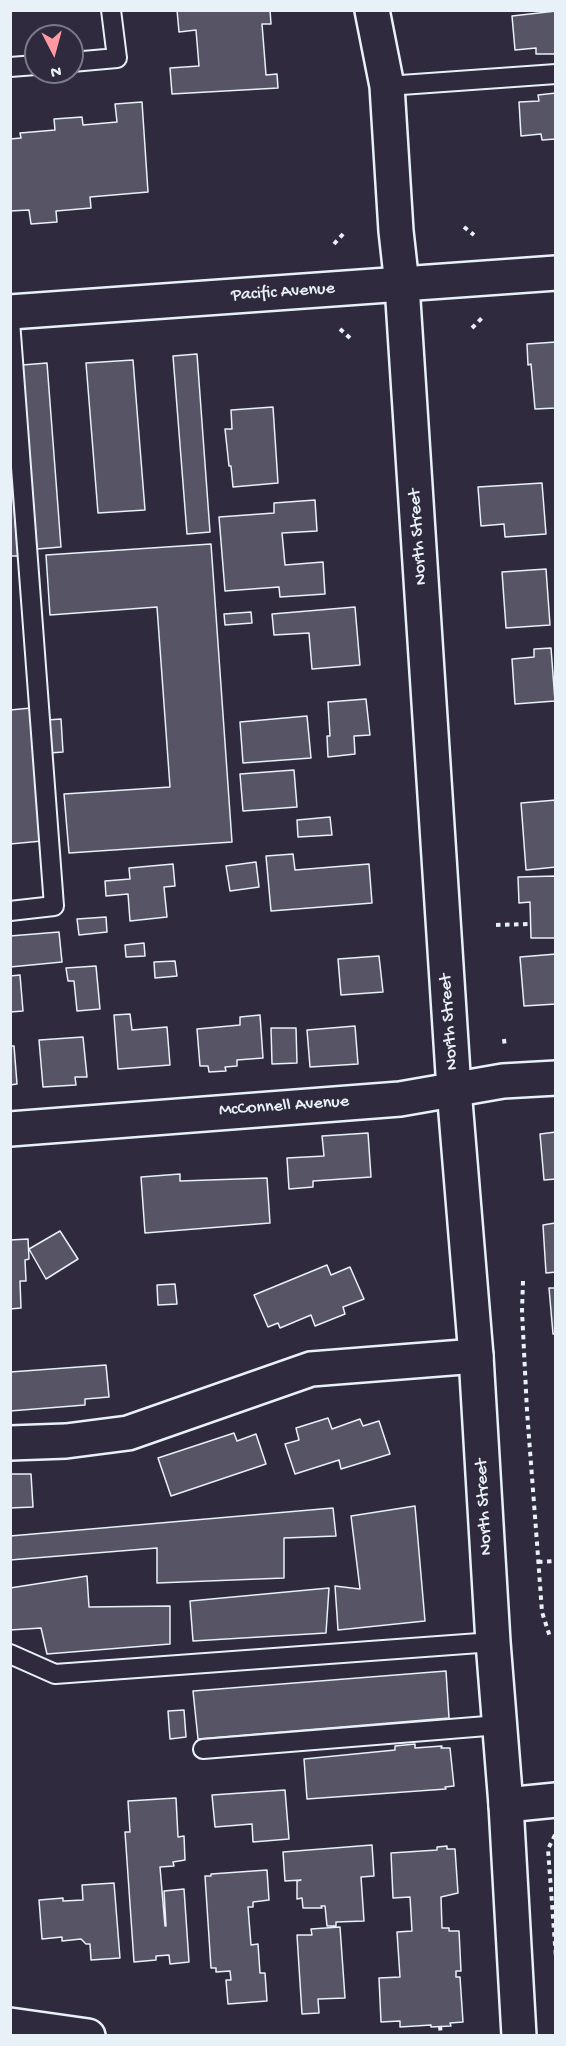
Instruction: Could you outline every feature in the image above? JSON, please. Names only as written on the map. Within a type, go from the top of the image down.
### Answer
[{"type":"main road","name":"North Street","points":[[372,10],[387,86],[396,231],[402,285],[454,1089],[476,1356],[519,2036]]},
{"type":"main road","name":"Pacific Avenue","points":[[10,312],[555,273]]},
{"type":"main road","name":"McConnell Avenue","points":[[10,1129],[400,1099],[503,1081],[555,1078]]},
{"type":"main road","points":[[10,1443],[66,1441],[128,1433],[311,1369],[476,1356]]},
{"type":"main road","points":[[506,1805],[555,1800]]},
{"type":"main road","points":[[10,2025],[88,2036]]},
{"type":"lane","points":[[84,61],[117,58],[111,10]]},
{"type":"lane","points":[[387,86],[555,74]]},
{"type":"lane","points":[[10,321],[54,906],[10,911]]},
{"type":"lane","points":[[10,1654],[55,1674],[493,1642]]},
{"type":"lane","points":[[203,1749],[499,1725]]},
{"type":"path","points":[[464,226],[474,235]]},
{"type":"path","points":[[334,244],[344,233]]},
{"type":"path","points":[[472,328],[482,318]]},
{"type":"path","points":[[340,329],[351,339]]},
{"type":"path","points":[[496,925],[531,924]]},
{"type":"path","points":[[523,1281],[522,1311],[527,1411],[538,1562],[542,1612],[550,1637]]},
{"type":"path","points":[[538,1562],[555,1561]]},
{"type":"path","points":[[555,1835],[548,1849],[555,1958]]},
{"type":"path","points":[[440,2026],[441,2036]]},
{"type":"building","points":[[177,10],[270,10],[271,24],[262,24],[266,75],[277,74],[278,88],[172,94],[170,68],[199,66],[196,30],[179,32]]},
{"type":"building","points":[[556,11],[556,54],[536,54],[536,48],[515,50],[512,16]]},
{"type":"building","points":[[556,93],[556,139],[542,140],[541,134],[521,136],[519,102],[539,101],[538,95]]},
{"type":"building","points":[[142,102],[148,192],[90,197],[91,208],[56,211],[57,222],[31,224],[29,210],[10,211],[10,139],[21,138],[20,133],[55,130],[54,119],[82,117],[83,125],[117,122],[115,104]]},
{"type":"building","points":[[556,342],[556,408],[535,409],[527,344]]},
{"type":"building","points":[[197,354],[210,532],[187,534],[173,356]]},
{"type":"building","points":[[133,360],[145,510],[98,513],[86,363]]},
{"type":"building","points":[[47,363],[61,547],[37,549],[22,365]]},
{"type":"building","points":[[273,407],[278,483],[233,487],[225,429],[232,429],[231,410]]},
{"type":"building","points":[[10,459],[18,556],[10,556]]},
{"type":"building","points":[[542,483],[546,534],[505,537],[504,524],[481,526],[478,487]]},
{"type":"building","points":[[315,500],[317,531],[282,533],[285,565],[323,562],[325,594],[280,597],[279,587],[225,591],[219,517],[274,513],[274,503]]},
{"type":"building","points":[[211,544],[232,842],[69,853],[64,794],[170,787],[157,607],[50,615],[46,555]]},
{"type":"building","points":[[546,569],[550,625],[506,628],[502,572]]},
{"type":"building","points":[[355,607],[360,665],[312,669],[309,633],[274,635],[272,614]]},
{"type":"building","points":[[251,612],[252,623],[225,625],[224,614]]},
{"type":"building","points":[[551,648],[555,701],[515,704],[512,659],[534,657],[534,649]]},
{"type":"building","points":[[366,699],[370,735],[354,736],[355,754],[328,757],[327,736],[330,736],[328,702]]},
{"type":"building","points":[[31,708],[42,841],[10,844],[10,710]]},
{"type":"building","points":[[307,716],[311,758],[243,763],[240,722]]},
{"type":"building","points":[[61,719],[63,752],[50,753],[47,720]]},
{"type":"building","points":[[294,770],[297,807],[243,811],[240,774]]},
{"type":"building","points":[[556,800],[556,867],[526,870],[521,803]]},
{"type":"building","points":[[330,817],[332,835],[298,837],[297,820]]},
{"type":"building","points":[[293,854],[295,870],[369,864],[372,903],[271,911],[266,856]]},
{"type":"building","points":[[256,862],[259,887],[230,891],[226,866]]},
{"type":"building","points":[[173,864],[175,886],[164,887],[167,917],[130,921],[128,894],[106,896],[105,881],[130,879],[129,868]]},
{"type":"building","points":[[556,876],[556,938],[531,938],[530,902],[519,903],[518,877]]},
{"type":"building","points":[[106,917],[107,932],[79,935],[77,919]]},
{"type":"building","points":[[59,932],[62,962],[10,967],[10,936]]},
{"type":"building","points":[[144,943],[145,956],[126,957],[125,945]]},
{"type":"building","points":[[556,954],[556,1004],[524,1006],[520,957]]},
{"type":"building","points":[[379,956],[383,992],[341,995],[338,959]]},
{"type":"building","points":[[175,961],[177,976],[155,978],[154,962]]},
{"type":"building","points":[[96,966],[100,1009],[77,1011],[74,981],[68,981],[66,968]]},
{"type":"building","points":[[20,975],[23,1011],[10,1012],[10,976]]},
{"type":"building","points":[[130,1014],[132,1030],[167,1027],[170,1065],[118,1069],[114,1015]]},
{"type":"building","points":[[260,1015],[263,1058],[237,1060],[237,1066],[225,1067],[226,1071],[209,1072],[208,1066],[200,1066],[197,1029],[240,1025],[240,1017]]},
{"type":"building","points":[[355,1026],[358,1064],[310,1067],[307,1030]]},
{"type":"building","points":[[271,1028],[296,1028],[297,1063],[272,1064]]},
{"type":"building","points":[[83,1037],[87,1077],[75,1077],[76,1085],[43,1087],[39,1040]]},
{"type":"building","points":[[10,1046],[14,1046],[17,1084],[10,1085]]},
{"type":"building","points":[[556,1132],[556,1179],[544,1180],[540,1134]]},
{"type":"building","points":[[368,1133],[371,1177],[313,1181],[313,1187],[289,1189],[287,1158],[324,1156],[322,1136]]},
{"type":"building","points":[[180,1174],[180,1181],[267,1178],[270,1223],[145,1233],[141,1177]]},
{"type":"building","points":[[555,1223],[556,1272],[546,1273],[543,1225]]},
{"type":"building","points":[[60,1231],[78,1259],[46,1279],[29,1249]]},
{"type":"building","points":[[28,1239],[29,1259],[25,1260],[26,1281],[20,1281],[21,1308],[10,1309],[10,1240]]},
{"type":"building","points":[[327,1265],[331,1275],[350,1267],[364,1299],[343,1307],[345,1314],[315,1326],[311,1315],[280,1328],[278,1323],[268,1327],[254,1295]]},
{"type":"building","points":[[175,1284],[177,1304],[158,1305],[157,1285]]},
{"type":"building","points":[[549,1288],[556,1288],[556,1334],[553,1334]]},
{"type":"building","points":[[106,1365],[109,1397],[85,1399],[85,1405],[10,1411],[10,1372]]},
{"type":"building","points":[[328,1418],[332,1429],[360,1419],[363,1426],[379,1421],[390,1454],[341,1469],[339,1460],[295,1474],[285,1444],[299,1440],[296,1428]]},
{"type":"building","points":[[234,1433],[237,1441],[256,1434],[266,1464],[171,1496],[158,1458]]},
{"type":"building","points":[[10,1474],[31,1474],[33,1507],[10,1508]]},
{"type":"building","points":[[415,1506],[425,1621],[338,1630],[335,1586],[360,1589],[351,1516]]},
{"type":"building","points":[[333,1508],[336,1536],[284,1538],[284,1578],[157,1583],[157,1548],[10,1560],[10,1536]]},
{"type":"building","points":[[87,1576],[89,1607],[170,1606],[170,1644],[47,1654],[41,1628],[10,1630],[10,1588]]},
{"type":"building","points":[[329,1588],[326,1633],[193,1641],[190,1601]]},
{"type":"building","points":[[446,1671],[449,1718],[198,1739],[193,1691]]},
{"type":"building","points":[[184,1710],[186,1737],[170,1739],[168,1711]]},
{"type":"building","points":[[415,1744],[415,1748],[442,1746],[441,1748],[450,1748],[454,1786],[445,1787],[446,1789],[307,1799],[304,1759],[395,1750],[395,1746]]},
{"type":"building","points":[[285,1790],[289,1839],[253,1842],[252,1824],[215,1827],[212,1795]]},
{"type":"building","points":[[176,1798],[178,1837],[184,1836],[185,1860],[173,1862],[174,1866],[160,1867],[165,1926],[164,1891],[184,1889],[189,1962],[170,1964],[169,1955],[156,1956],[156,1960],[134,1962],[125,1832],[130,1832],[128,1801]]},
{"type":"building","points":[[372,1845],[374,1876],[361,1877],[364,1921],[336,1922],[336,1926],[327,1926],[325,1906],[303,1908],[302,1898],[297,1899],[297,1881],[301,1880],[285,1881],[283,1852]]},
{"type":"building","points":[[447,1846],[447,1849],[455,1849],[458,1893],[441,1897],[442,1928],[459,1931],[461,1971],[456,1971],[456,1977],[460,1977],[463,2022],[450,2023],[451,2026],[400,2027],[400,2021],[381,2022],[379,1978],[400,1977],[397,1932],[412,1931],[410,1897],[393,1898],[391,1853],[437,1850],[437,1847]]},
{"type":"building","points":[[267,1870],[269,1900],[253,1902],[253,1907],[248,1907],[251,1945],[258,1944],[260,1973],[265,1973],[267,2001],[228,2004],[226,1980],[231,1980],[230,1971],[216,1972],[216,1968],[211,1968],[205,1876]]},
{"type":"building","points":[[114,1883],[120,1958],[91,1960],[90,1944],[86,1944],[81,1939],[62,1941],[62,1937],[42,1939],[39,1900],[63,1898],[63,1901],[83,1900],[82,1885]]},
{"type":"building","points":[[340,1927],[345,1998],[318,1999],[319,2013],[302,2014],[297,1935],[312,1935],[311,1929]]}]
